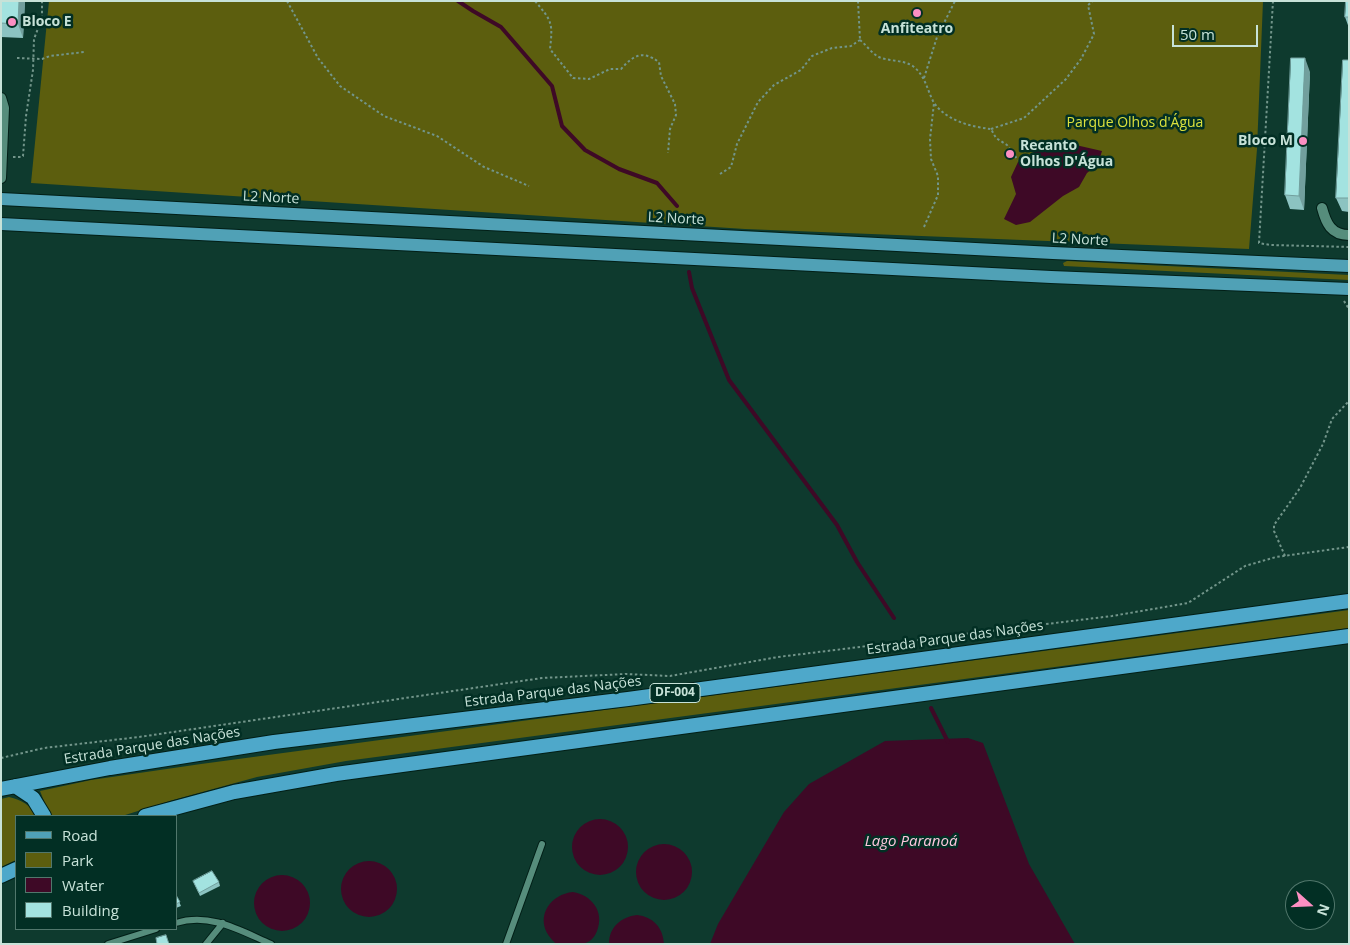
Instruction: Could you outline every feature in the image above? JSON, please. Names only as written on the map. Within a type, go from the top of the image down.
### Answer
[{"type":"highway","name":"Estrada Parque das Nações","points":[[8,788],[110,768],[274,742],[638,698],[1349,601]]},
{"type":"highway","points":[[149,815],[234,792],[336,774],[1349,636]]},
{"type":"highway","points":[[8,788],[33,798],[43,815]]},
{"type":"highway","points":[[1,876],[15,869]]},
{"type":"main road","name":"L2 Norte","points":[[1,199],[1053,253],[1349,266]]},
{"type":"main road","points":[[1,224],[1349,289]]},
{"type":"main road","points":[[1051,276],[1053,253]]},
{"type":"street","points":[[1,98],[4,108],[1,178]]},
{"type":"street","points":[[1322,208],[1325,221],[1333,230],[1343,235],[1349,235]]},
{"type":"lane","points":[[506,944],[542,844]]},
{"type":"lane","points":[[178,922],[202,918],[223,924],[271,944]]},
{"type":"lane","points":[[206,944],[223,924]]},
{"type":"lane","points":[[108,944],[153,930]]},
{"type":"path","points":[[2,156],[21,158],[24,156],[26,116],[34,58],[34,39],[43,13],[42,1]]},
{"type":"path","points":[[287,1],[318,58],[340,86],[384,116],[437,136],[484,167],[529,186]]},
{"type":"path","points":[[536,1],[550,18],[552,31],[550,49],[573,78],[589,79],[610,69],[621,69],[629,60],[640,54],[651,56],[659,62],[661,76],[675,104],[676,114],[670,129],[668,152]]},
{"type":"path","points":[[858,1],[860,40],[878,57],[914,66],[924,78],[934,102],[944,114],[976,128],[991,129],[1024,118],[1066,79],[1081,60],[1094,34],[1088,5],[1093,1]]},
{"type":"path","points":[[924,78],[937,37],[955,1]]},
{"type":"path","points":[[1273,1],[1259,243],[1270,245],[1349,247]]},
{"type":"path","points":[[720,174],[731,167],[737,144],[758,102],[774,84],[801,70],[812,56],[832,48],[851,46],[860,40]]},
{"type":"path","points":[[17,58],[42,59],[50,56],[84,52]]},
{"type":"path","points":[[924,227],[938,195],[938,176],[931,159],[930,139],[934,102]]},
{"type":"path","points":[[991,129],[996,138],[1006,145],[1018,160]]},
{"type":"path","points":[[1285,556],[1274,531],[1274,525],[1300,488],[1323,444],[1332,419],[1349,401]]},
{"type":"path","points":[[1,758],[44,748],[179,732],[542,678],[626,674],[670,676],[778,657],[1112,616],[1188,603],[1245,566],[1285,556],[1349,547]]},
{"type":"green space","name":"Parque Olhos d'Água","points":[[49,1],[1263,1],[1257,149],[1249,249],[745,229],[31,183]]},
{"type":"green space","points":[[1067,261],[1349,275],[1349,280],[1064,266],[1063,263]]},
{"type":"green space","points":[[1349,610],[1349,628],[346,761],[257,777],[125,815],[50,815],[40,791],[91,780]]},
{"type":"green space","points":[[9,797],[18,800],[32,809],[36,815],[15,815],[15,860],[1,867],[1,799]]},
{"type":"water","points":[[1064,140],[1102,151],[1098,164],[1087,173],[1079,187],[1063,196],[1030,222],[1016,225],[1004,219],[1016,194],[1011,177],[1018,162],[1034,152]]},
{"type":"water","name":"Lago Paranoá","points":[[968,738],[983,743],[1029,864],[1075,944],[710,944],[718,924],[784,812],[809,784],[885,741]]},
{"type":"water","points":[[600,819],[611,821],[620,827],[626,836],[628,847],[626,858],[620,867],[611,873],[600,875],[589,873],[580,867],[574,858],[572,847],[574,836],[580,827],[589,821]]},
{"type":"water","points":[[664,844],[675,846],[684,852],[690,861],[692,872],[690,883],[684,892],[675,898],[664,900],[653,898],[644,892],[638,883],[636,872],[638,861],[644,852],[653,846]]},
{"type":"water","points":[[369,861],[380,863],[389,869],[395,878],[397,889],[395,900],[389,909],[380,915],[369,917],[358,915],[349,909],[343,900],[341,889],[343,878],[349,869],[358,863]]},
{"type":"water","points":[[282,875],[293,877],[302,883],[308,892],[310,903],[308,914],[302,923],[293,929],[282,931],[271,929],[262,923],[256,914],[254,903],[256,892],[262,883],[271,877]]},
{"type":"water","points":[[573,892],[591,900],[595,905],[599,917],[597,931],[592,940],[587,943],[557,944],[549,936],[545,928],[545,914],[548,907],[558,897]]},
{"type":"water","points":[[637,915],[648,918],[656,924],[662,933],[664,944],[609,944],[611,933],[617,924],[626,918]]},
{"type":"building","points":[[1,1],[19,1],[18,24],[1,23]]},
{"type":"building","points":[[1346,1],[1349,1],[1349,17],[1345,17]]},
{"type":"building","points":[[1291,58],[1305,58],[1299,196],[1285,195]]},
{"type":"building","points":[[1343,60],[1349,60],[1349,198],[1336,198]]},
{"type":"building","points":[[212,871],[219,882],[199,893],[193,881]]},
{"type":"building","points":[[166,935],[169,944],[157,944],[156,938]]},
{"type":"waterway","points":[[458,1],[501,27],[552,86],[562,126],[585,150],[619,169],[657,183],[677,206]]},
{"type":"waterway","points":[[689,272],[692,288],[729,380],[837,525],[857,562],[894,618]]},
{"type":"waterway","points":[[931,708],[948,742]]},
{"type":"place","name":"Anfiteatro","points":[[917,13]]},
{"type":"place","name":"Bloco E","points":[[12,22]]},
{"type":"place","name":"Bloco M","points":[[1303,141]]},
{"type":"place","name":"Recanto Olhos D'Água","points":[[1010,154]]}]
